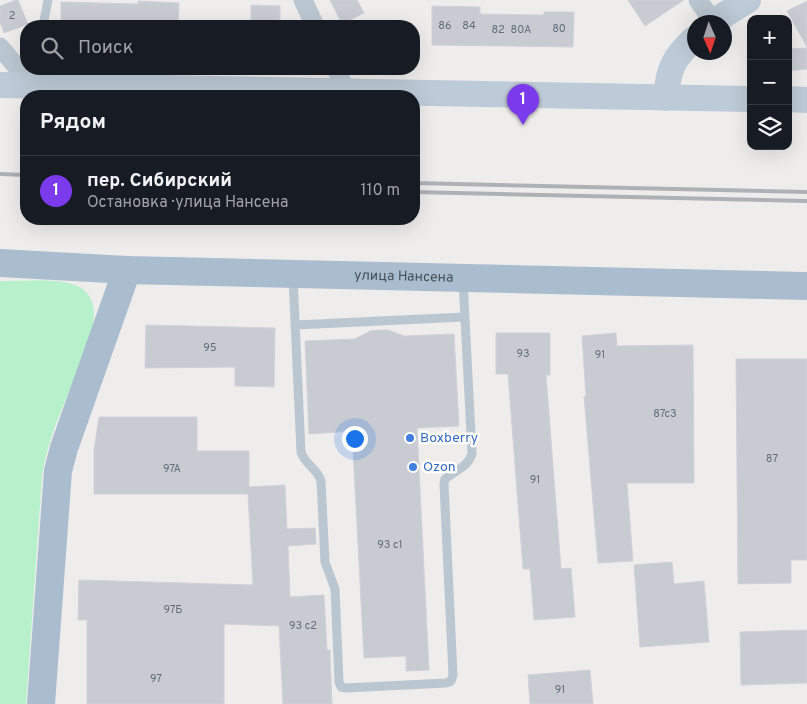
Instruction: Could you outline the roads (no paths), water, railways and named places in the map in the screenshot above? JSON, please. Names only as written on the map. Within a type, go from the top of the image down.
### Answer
[{"type":"main road","points":[[724,15],[748,0]]},
{"type":"main road","points":[[666,98],[668,78],[676,59],[687,47]]},
{"type":"main road","points":[[0,85],[341,79],[522,96],[747,99]]},
{"type":"main road","points":[[792,99],[807,100]]},
{"type":"main road","name":"улица Нансена","points":[[12,264],[127,270],[807,286]]},
{"type":"main road","points":[[41,704],[58,471],[64,448],[127,270]]},
{"type":"street","points":[[303,0],[312,20]]},
{"type":"street","points":[[698,0],[708,15]]},
{"type":"street","points":[[0,47],[20,65]]},
{"type":"street","points":[[32,75],[41,83]]},
{"type":"lane","points":[[44,20],[48,0]]},
{"type":"lane","points":[[292,274],[301,452],[306,462],[319,476],[321,481],[325,562],[335,589],[340,682],[341,686],[346,688],[446,683],[451,681],[453,676],[444,479],[466,464],[471,459],[472,454],[463,278]]},
{"type":"lane","points":[[295,325],[465,317]]},
{"type":"railway","points":[[0,174],[20,175]]},
{"type":"railway","points":[[420,183],[807,192]]},
{"type":"railway","points":[[420,192],[807,201]]},
{"type":"place","name":"пер. Сибирский","points":[[523,125]]},
{"type":"place","name":"Boxberry","points":[[410,438]]},
{"type":"place","name":"Ozon","points":[[413,467]]}]
